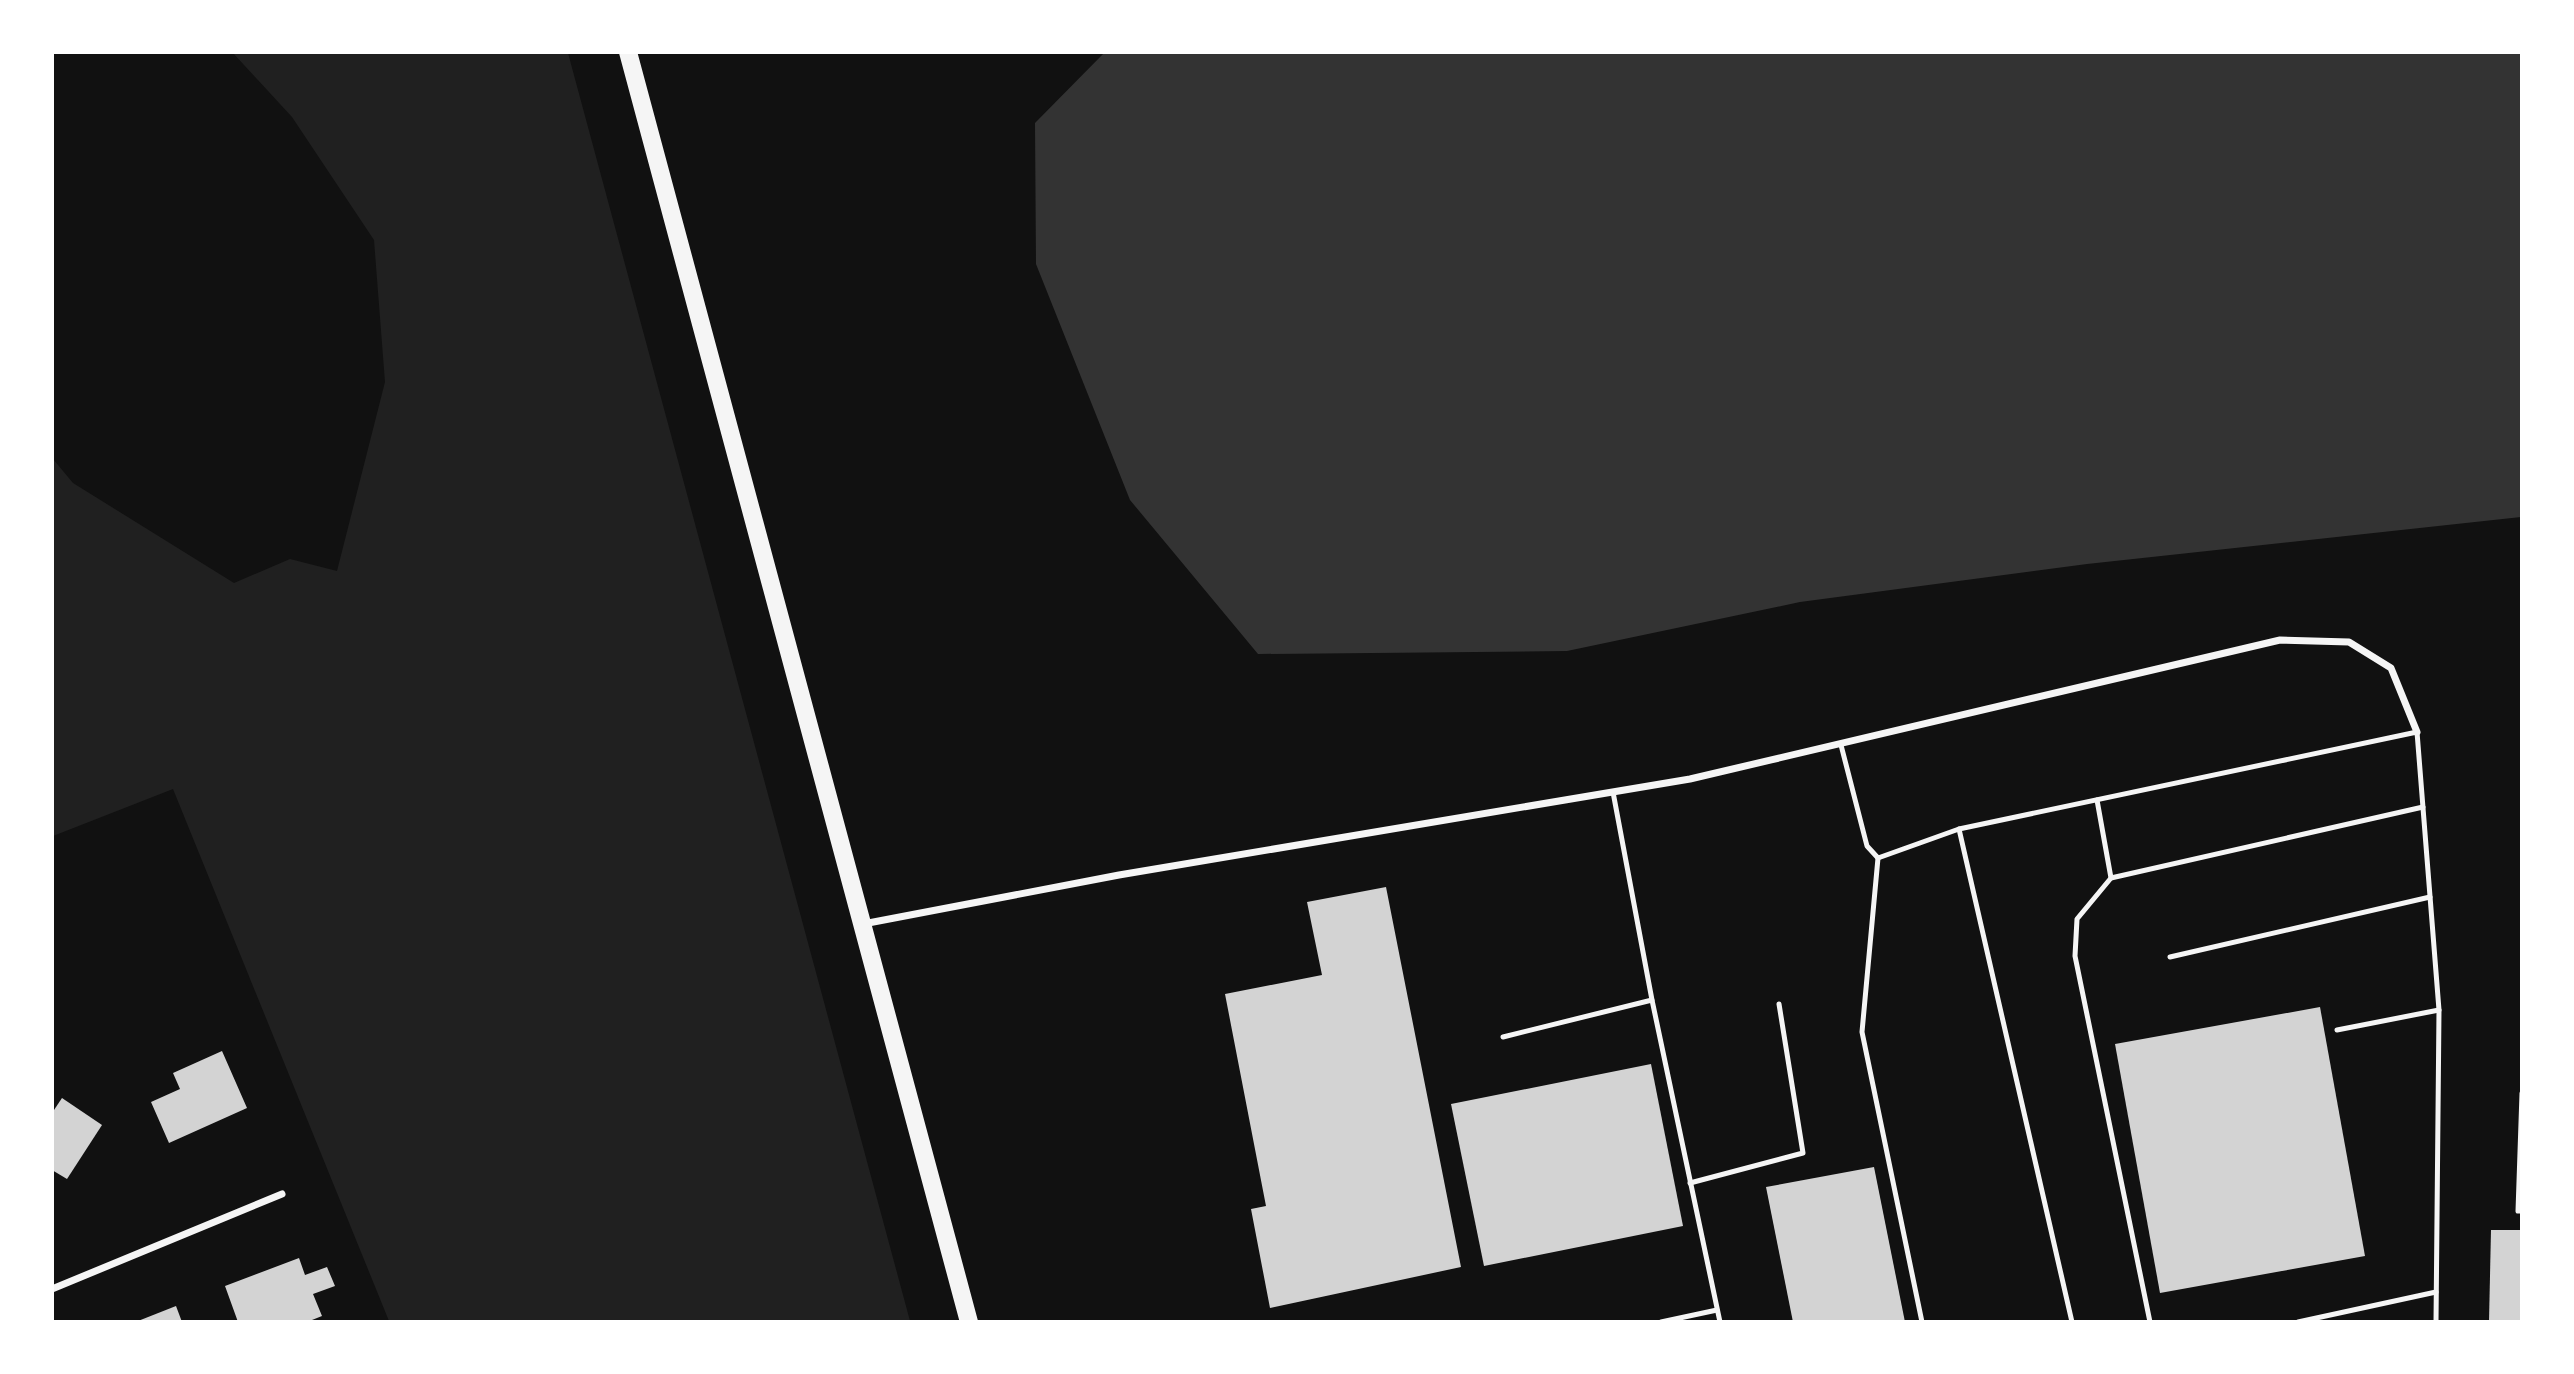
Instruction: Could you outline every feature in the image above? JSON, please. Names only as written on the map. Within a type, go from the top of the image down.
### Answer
[{"type":"main road","points":[[628,52],[969,1321]]},
{"type":"street","points":[[863,924],[1119,874],[1613,792],[1841,745],[2280,640],[2350,642],[2391,668],[2417,732]]},
{"type":"street","points":[[52,1289],[282,1195]]},
{"type":"lane","points":[[1878,858],[1959,829],[2417,732],[2440,1010],[2436,1321]]},
{"type":"lane","points":[[1841,745],[1867,846],[1878,858],[1863,1032],[1922,1321]]},
{"type":"lane","points":[[1613,792],[1652,1000],[1720,1321]]},
{"type":"lane","points":[[2097,800],[2111,878]]},
{"type":"lane","points":[[2150,1321],[2075,956],[2077,919],[2111,878],[2423,807]]},
{"type":"lane","points":[[1959,829],[2072,1321]]},
{"type":"lane","points":[[2170,957],[2430,897]]},
{"type":"lane","points":[[1503,1037],[1652,1000]]},
{"type":"lane","points":[[1690,1183],[1803,1153],[1779,1004]]},
{"type":"lane","points":[[2337,1030],[2440,1010]]},
{"type":"lane","points":[[2522,1093],[2518,1211],[2522,1211]]},
{"type":"lane","points":[[2298,1321],[2436,1292]]},
{"type":"lane","points":[[1661,1321],[1717,1310]]},
{"type":"shaded area","points":[[1105,52],[2521,53],[2521,517],[2087,564],[1800,602],[1567,651],[1258,654],[1130,500],[1036,264],[1035,123]]},
{"type":"shaded area","points":[[233,53],[568,53],[910,1321],[389,1321],[173,789],[53,836],[53,459],[73,483],[234,583],[290,559],[337,571],[385,382],[374,240],[292,117]]},
{"type":"building","points":[[1386,887],[1461,1267],[1270,1308],[1251,1209],[1266,1206],[1225,994],[1322,975],[1307,902]]},
{"type":"building","points":[[2320,1007],[2365,1256],[2160,1293],[2115,1044]]},
{"type":"building","points":[[222,1051],[247,1108],[169,1143],[151,1102],[180,1089],[173,1073]]},
{"type":"building","points":[[1651,1064],[1683,1226],[1484,1266],[1451,1104]]},
{"type":"building","points":[[62,1098],[102,1125],[67,1179],[52,1170],[52,1113]]},
{"type":"building","points":[[1874,1167],[1905,1322],[1793,1322],[1766,1187]]},
{"type":"building","points":[[2491,1230],[2522,1230],[2522,1322],[2489,1322]]},
{"type":"building","points":[[299,1258],[305,1275],[327,1267],[335,1286],[313,1294],[322,1316],[307,1322],[238,1322],[225,1286]]},
{"type":"building","points":[[176,1306],[182,1322],[138,1322],[138,1321]]}]
